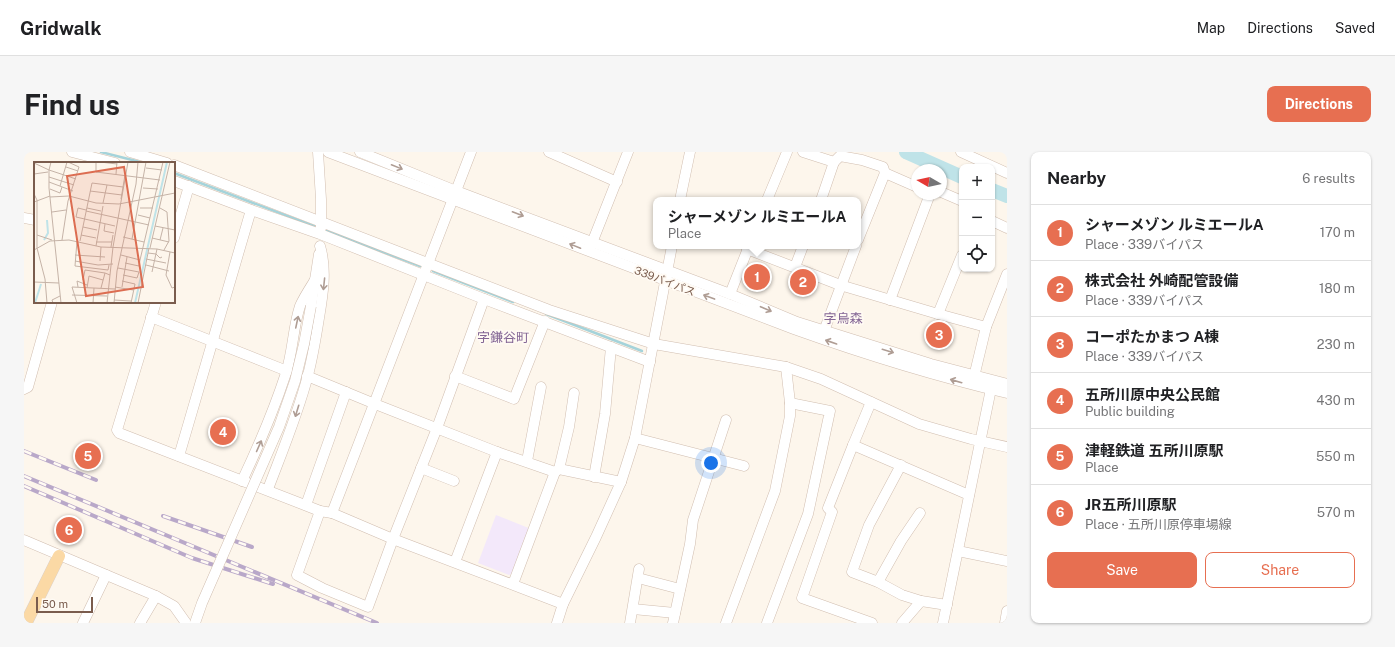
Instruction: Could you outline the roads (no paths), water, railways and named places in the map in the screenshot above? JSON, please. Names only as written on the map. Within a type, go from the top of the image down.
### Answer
[{"type":"main road","points":[[26,623],[59,556]]},
{"type":"street","points":[[72,152],[111,162]]},
{"type":"street","points":[[130,152],[164,162]]},
{"type":"street","points":[[24,540],[156,596],[174,606],[187,623],[202,603],[279,427],[295,381],[304,344],[320,246],[321,223],[318,152]]},
{"type":"street","name":"339バイパス","points":[[328,152],[454,195],[591,247],[665,281],[847,348],[992,385],[1007,393]]},
{"type":"street","points":[[360,152],[454,195]]},
{"type":"street","points":[[332,513],[471,152]]},
{"type":"street","points":[[552,152],[617,182]]},
{"type":"street","points":[[628,152],[591,247],[667,270],[730,294],[796,322],[924,362],[973,380],[986,327],[1007,274]]},
{"type":"street","points":[[681,197],[690,152]]},
{"type":"street","points":[[768,197],[787,152]]},
{"type":"street","points":[[803,152],[834,162]]},
{"type":"street","points":[[961,152],[1007,173]]},
{"type":"street","points":[[822,197],[834,162],[840,156],[862,160],[883,168],[884,173],[861,232]]},
{"type":"street","points":[[175,165],[549,310],[654,344],[786,367],[821,379],[919,424],[1007,447]]},
{"type":"street","points":[[884,173],[911,184]]},
{"type":"street","points":[[175,181],[250,210],[320,234],[425,274],[484,299],[650,362]]},
{"type":"street","points":[[175,235],[189,186]]},
{"type":"street","points":[[947,195],[960,200]]},
{"type":"street","points":[[890,300],[928,200]]},
{"type":"street","points":[[179,456],[250,210]]},
{"type":"street","points":[[24,218],[34,220]]},
{"type":"street","points":[[995,222],[1007,228]]},
{"type":"street","points":[[268,490],[295,417],[308,376],[314,348],[324,276],[323,256],[320,246]]},
{"type":"street","points":[[559,622],[563,604],[621,482],[635,438],[671,249]]},
{"type":"street","points":[[730,294],[748,249]]},
{"type":"street","points":[[750,249],[840,285],[986,327]]},
{"type":"street","points":[[795,267],[802,249]]},
{"type":"street","points":[[824,331],[855,249]]},
{"type":"street","points":[[938,314],[959,262]]},
{"type":"street","points":[[242,481],[273,411],[287,370],[300,308],[304,297],[315,280]]},
{"type":"street","points":[[320,511],[297,575],[322,588],[368,607],[437,428],[484,299]]},
{"type":"street","points":[[26,388],[52,303]]},
{"type":"street","points":[[156,303],[117,430],[120,433],[242,481],[306,504],[320,511],[332,513],[393,539],[563,604]]},
{"type":"street","points":[[151,317],[287,370]]},
{"type":"street","points":[[456,376],[514,399],[545,321]]},
{"type":"street","points":[[594,476],[605,414],[611,347]]},
{"type":"street","points":[[726,623],[775,491],[790,416],[786,367]]},
{"type":"street","points":[[308,376],[498,452],[557,471],[594,476],[621,482]]},
{"type":"street","points":[[943,623],[992,385],[1007,384]]},
{"type":"street","points":[[527,461],[541,387]]},
{"type":"street","points":[[306,504],[346,392]]},
{"type":"street","points":[[513,584],[557,471],[569,427],[574,393]]},
{"type":"street","points":[[871,402],[828,508],[832,512],[802,598],[872,623]]},
{"type":"street","points":[[767,623],[808,514],[830,411],[790,403]]},
{"type":"street","points":[[633,609],[674,618],[690,544],[693,520],[726,420]]},
{"type":"street","points":[[635,438],[744,466]]},
{"type":"street","points":[[853,445],[969,495]]},
{"type":"street","points":[[454,562],[498,452]]},
{"type":"street","points":[[901,466],[869,525],[852,572],[878,582],[902,595],[921,601],[947,605]]},
{"type":"street","points":[[421,468],[454,481]]},
{"type":"street","points":[[878,582],[901,541],[920,513]]},
{"type":"street","points":[[958,551],[1007,561]]},
{"type":"street","points":[[630,623],[638,574],[680,589]]},
{"type":"street","points":[[83,623],[106,575]]},
{"type":"street","points":[[140,623],[156,596]]},
{"type":"street","points":[[902,623],[921,601]]},
{"type":"street","points":[[1005,623],[1007,612]]},
{"type":"waterway","points":[[101,152],[140,162]]},
{"type":"waterway","points":[[906,152],[959,176]]},
{"type":"waterway","points":[[175,173],[314,226]]},
{"type":"waterway","points":[[995,191],[1007,196]]},
{"type":"waterway","points":[[327,231],[420,266]]},
{"type":"waterway","points":[[433,271],[513,302]]},
{"type":"waterway","points":[[546,314],[642,351]]},
{"type":"railway","points":[[24,451],[96,480]]},
{"type":"railway","points":[[24,476],[377,623]]},
{"type":"railway","points":[[24,486],[192,558],[273,584]]},
{"type":"railway","points":[[163,516],[252,547]]},
{"type":"place","name":"シャーメゾン ルミエールA","points":[[757,277]]},
{"type":"place","name":"株式会社 外崎配管設備","points":[[803,282]]},
{"type":"place","name":"コーポたかまつ A棟","points":[[939,335]]},
{"type":"place","name":"五所川原中央公民館","points":[[223,432]]},
{"type":"place","name":"津軽鉄道 五所川原駅","points":[[88,456]]},
{"type":"place","name":"JR五所川原駅","points":[[69,530]]},
{"type":"district","name":"字烏森","points":[[843,318]]},
{"type":"district","name":"字鎌谷町","points":[[503,337]]}]
